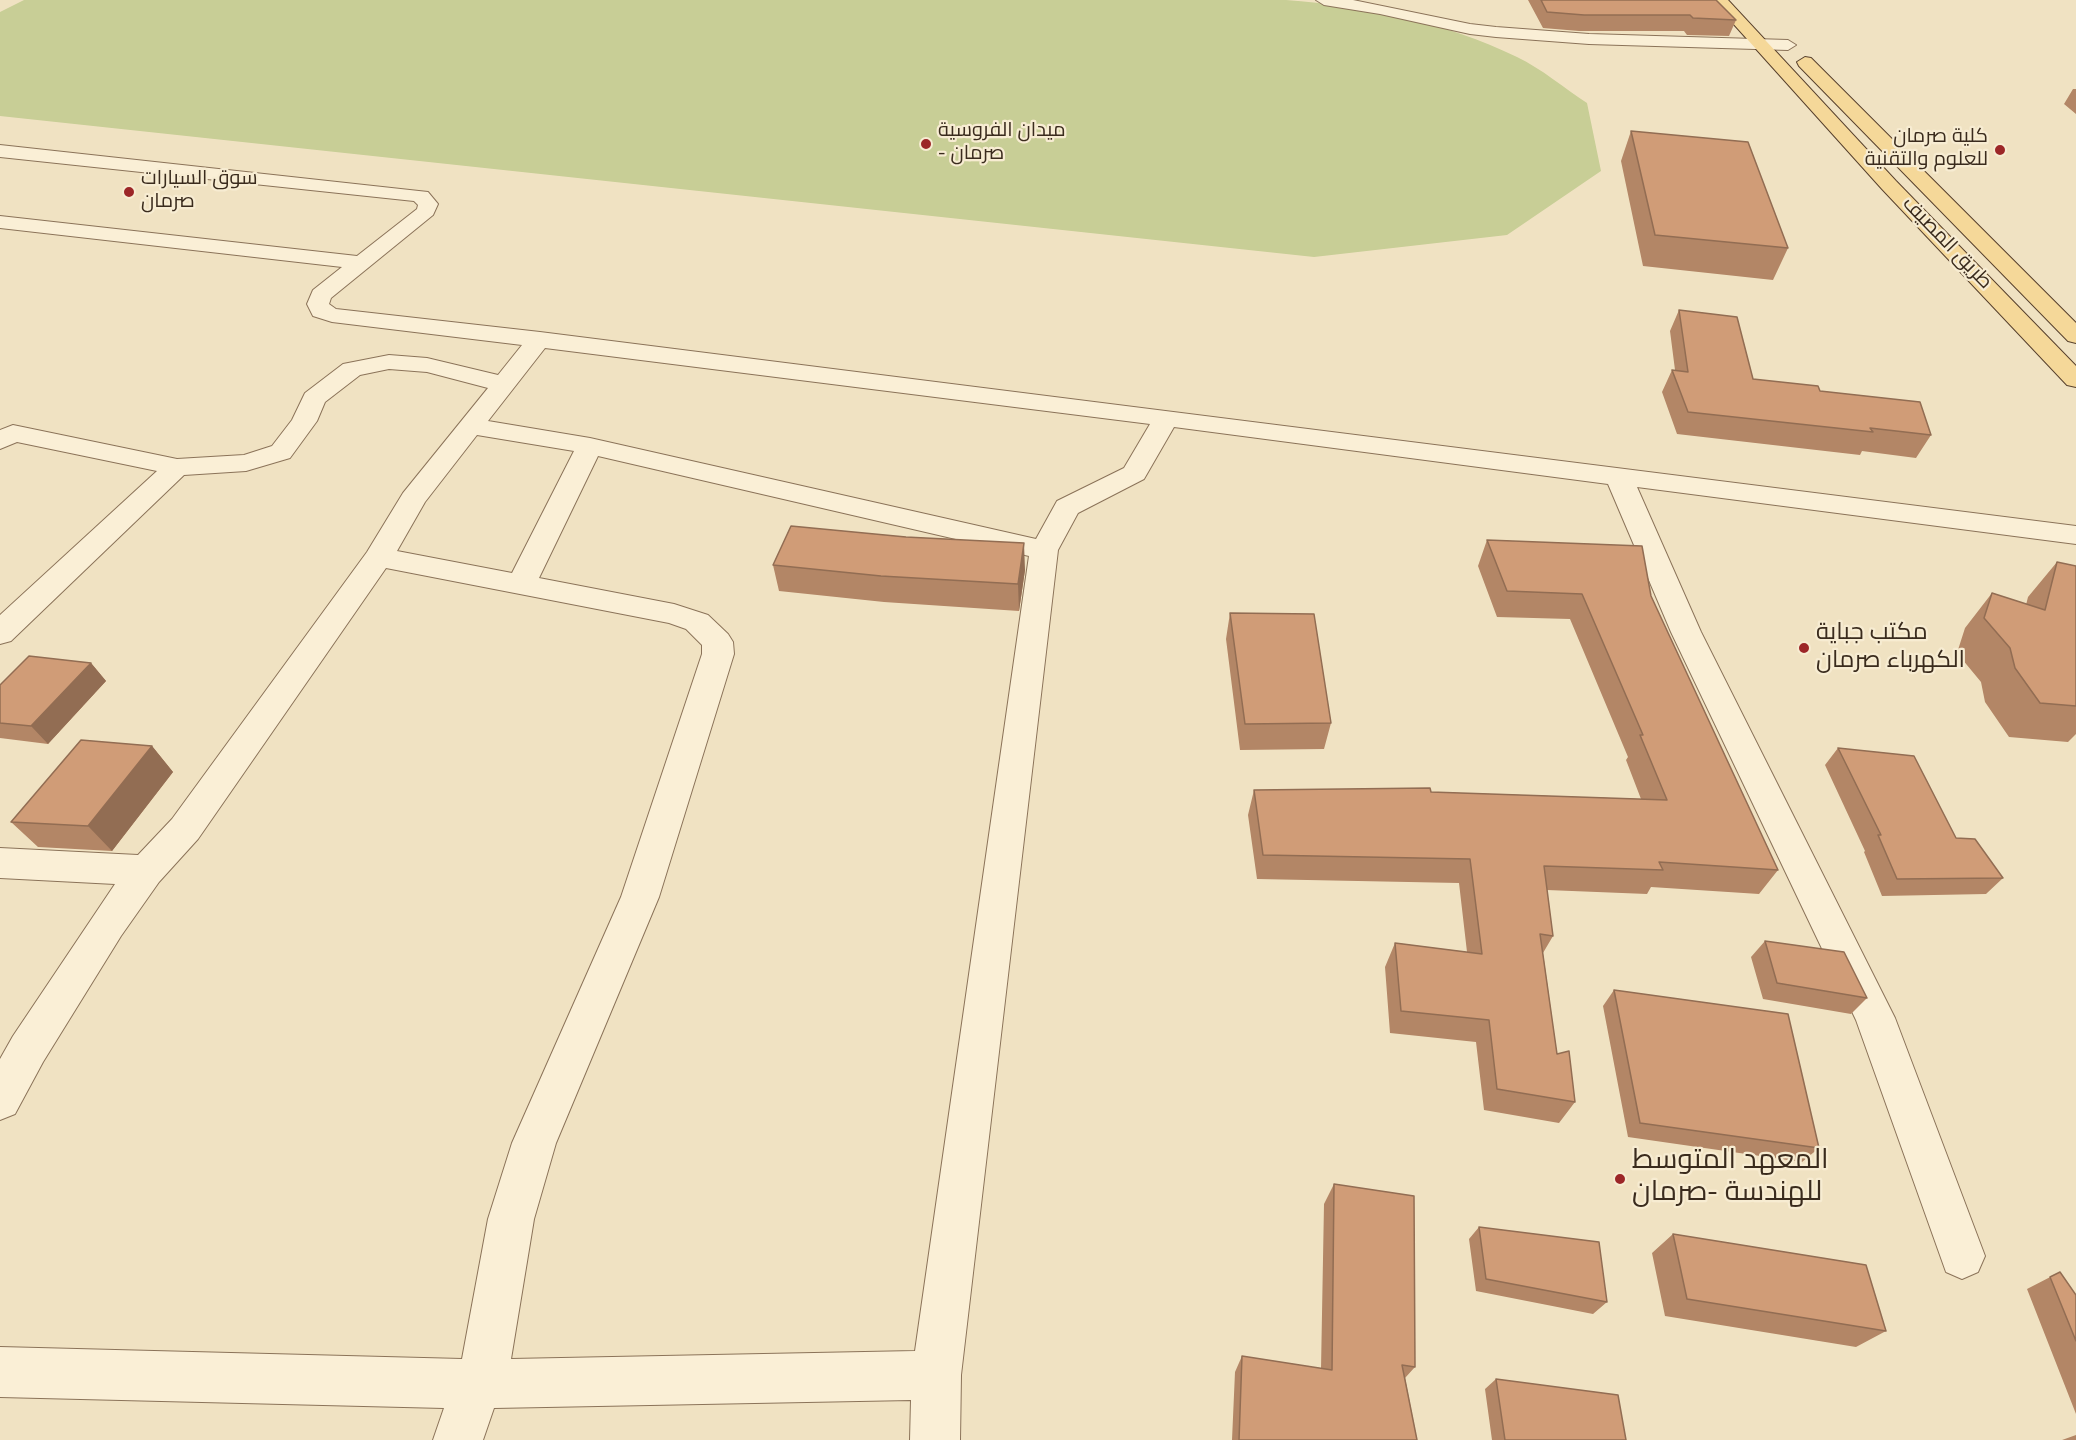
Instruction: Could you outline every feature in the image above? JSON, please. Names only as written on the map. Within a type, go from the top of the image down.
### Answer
[{"type":"main road","name":"طريق المصيف","points":[[1720,0],[1889,185],[2076,380]]},
{"type":"main road","name":"طريق المصيف","points":[[1744,0],[2076,336]]},
{"type":"street","points":[[1324,0],[1451,17],[1496,32],[1788,45]]},
{"type":"street","points":[[0,151],[410,194],[425,200],[428,204],[426,211],[321,294],[318,304],[321,311],[332,315],[540,339],[2076,535]]},
{"type":"street","points":[[0,222],[360,263]]},
{"type":"street","points":[[0,1100],[28,1049],[102,933],[146,871],[185,829],[379,557],[413,499],[540,339]]},
{"type":"street","points":[[4,435],[177,467],[246,463],[281,452],[304,421],[314,398],[352,369],[389,362],[427,364],[504,384]]},
{"type":"street","points":[[935,1440],[936,1375],[1044,550],[1067,507],[1134,473],[1166,418]]},
{"type":"street","points":[[469,426],[590,446],[1044,550]]},
{"type":"street","points":[[521,584],[590,446]]},
{"type":"street","points":[[0,633],[177,467]]},
{"type":"street","points":[[1619,477],[1686,632],[1875,1018],[1962,1257]]},
{"type":"street","points":[[379,557],[674,614],[698,622],[717,642],[718,654],[640,897],[534,1143],[511,1220],[496,1320],[479,1384],[458,1440]]},
{"type":"street","points":[[0,863],[146,871]]},
{"type":"street","points":[[0,1372],[479,1384],[936,1375]]},
{"type":"green space","name":"ميدان الفروسية - صرمان","points":[[24,0],[1286,0],[1316,3],[1375,11],[1433,25],[1490,45],[1526,62],[1587,103],[1601,171],[1507,235],[1314,257],[0,116],[0,12]]},
{"type":"building","points":[[1541,0],[1716,0],[1736,20],[1693,18],[1690,15],[1584,15],[1547,12]]},
{"type":"building","points":[[1631,131],[1748,142],[1788,248],[1655,235]]},
{"type":"building","points":[[1679,310],[1737,317],[1753,379],[1818,386],[1820,391],[1920,402],[1931,435],[1870,428],[1873,432],[1688,412],[1672,370],[1688,372]]},
{"type":"building","points":[[791,526],[906,537],[1024,543],[1018,584],[881,576],[773,565]]},
{"type":"building","points":[[1487,540],[1642,546],[1651,596],[1778,870],[1659,862],[1663,870],[1544,866],[1553,936],[1540,934],[1557,1054],[1569,1051],[1575,1102],[1497,1089],[1489,1020],[1401,1011],[1395,943],[1482,954],[1470,859],[1263,855],[1254,790],[1430,788],[1431,792],[1667,800],[1640,735],[1643,735],[1582,594],[1507,591]]},
{"type":"building","points":[[2057,562],[2076,566],[2076,706],[2040,703],[2015,668],[2010,648],[1984,618],[1992,593],[2045,610]]},
{"type":"building","points":[[1230,613],[1314,614],[1331,723],[1245,724]]},
{"type":"building","points":[[29,656],[91,663],[31,726],[0,723],[0,685]]},
{"type":"building","points":[[81,740],[152,746],[88,826],[11,822]]},
{"type":"building","points":[[1838,748],[1914,756],[1956,838],[1975,839],[2003,878],[1897,879],[1878,835],[1881,835]]},
{"type":"building","points":[[1765,941],[1844,952],[1867,998],[1777,983]]},
{"type":"building","points":[[1614,990],[1788,1014],[1819,1148],[1640,1123]]},
{"type":"building","points":[[1334,1184],[1414,1196],[1415,1367],[1402,1365],[1417,1440],[1239,1440],[1242,1356],[1332,1370]]},
{"type":"building","points":[[1479,1227],[1599,1242],[1607,1302],[1486,1279]]},
{"type":"building","points":[[1673,1234],[1866,1265],[1886,1331],[1687,1299]]},
{"type":"building","points":[[2060,1272],[2076,1295],[2076,1341],[2050,1277]]},
{"type":"building","points":[[1496,1379],[1618,1395],[1626,1440],[1505,1440]]},
{"type":"place","name":"ميدان الفروسية - صرمان","points":[[926,144]]},
{"type":"place","name":"كلية صرمان للعلوم والتقنية","points":[[2000,150]]},
{"type":"place","name":"سوق السيارات صرمان","points":[[129,192]]},
{"type":"place","name":"مكتب جباية الكهرباء صرمان","points":[[1804,648]]},
{"type":"place","name":"المعهد المتوسط للهندسة -صرمان","points":[[1620,1179]]}]
